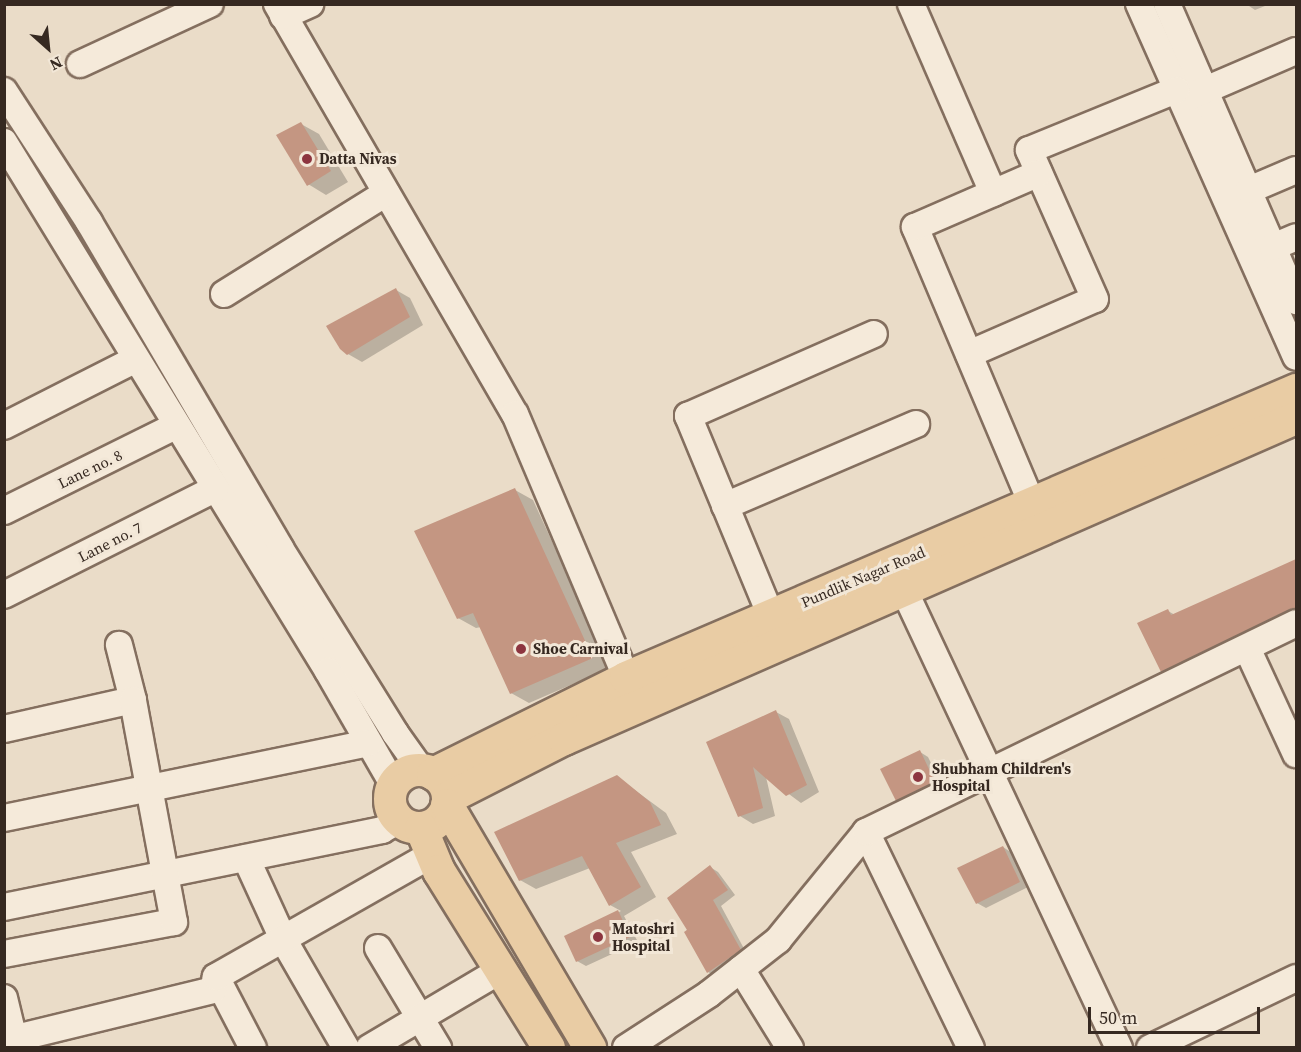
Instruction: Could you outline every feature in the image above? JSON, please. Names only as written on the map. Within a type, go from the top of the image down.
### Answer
[{"type":"main road","name":"Pundlik Nagar Road","points":[[438,787],[638,706],[898,577],[1032,504],[1296,390]]},
{"type":"main road","name":"Pundlik Nagar Road","points":[[438,787],[626,678],[771,616],[898,577],[1296,418]]},
{"type":"main road","points":[[549,1047],[417,835],[392,810],[393,786],[401,777],[438,787],[590,1047]]},
{"type":"main road","points":[[417,835],[442,816],[438,787]]},
{"type":"street","points":[[80,64],[210,4]]},
{"type":"street","points":[[310,4],[280,10],[515,414],[638,706]]},
{"type":"street","points":[[911,4],[993,193]]},
{"type":"street","points":[[1139,4],[1296,357]]},
{"type":"street","points":[[1167,4],[1296,301]]},
{"type":"street","points":[[969,354],[1095,299],[1029,150],[1178,95],[1205,90],[1296,51]]},
{"type":"street","points":[[4,91],[89,222],[279,570],[368,743],[393,786]]},
{"type":"street","points":[[4,142],[215,489],[279,570],[438,787]]},
{"type":"street","points":[[1249,190],[1296,170]]},
{"type":"street","points":[[1032,504],[915,227],[1039,173]]},
{"type":"street","points":[[224,294],[386,193]]},
{"type":"street","points":[[1273,247],[1296,237]]},
{"type":"street","points":[[771,616],[688,416],[874,334]]},
{"type":"street","points":[[4,426],[136,359]]},
{"type":"street","points":[[725,506],[916,424]]},
{"type":"street","name":"Lane no. 8","points":[[4,511],[175,426]]},
{"type":"street","name":"Lane no. 7","points":[[4,595],[215,489]]},
{"type":"street","points":[[898,577],[988,773],[1119,1047]]},
{"type":"street","points":[[626,1047],[741,969],[778,940],[866,832],[1296,623]]},
{"type":"street","points":[[4,954],[174,922],[133,700],[119,645]]},
{"type":"street","points":[[1247,648],[1296,754]]},
{"type":"street","points":[[4,729],[133,700]]},
{"type":"street","points":[[4,818],[368,743]]},
{"type":"street","points":[[4,907],[382,830],[417,835]]},
{"type":"street","points":[[866,832],[971,1047]]},
{"type":"street","points":[[4,998],[12,1042],[213,990],[216,977],[283,939],[417,835]]},
{"type":"street","points":[[246,858],[283,939],[346,1047]]},
{"type":"street","points":[[378,948],[438,1047]]},
{"type":"street","points":[[741,969],[790,1047]]},
{"type":"street","points":[[369,1047],[501,970]]},
{"type":"street","points":[[216,977],[253,1047]]},
{"type":"street","points":[[1150,1047],[1296,978]]},
{"type":"building","name":"Datta Nivas","points":[[301,122],[331,171],[307,186],[276,135]]},
{"type":"building","points":[[396,288],[410,317],[347,355],[340,349],[326,326]]},
{"type":"building","points":[[515,488],[593,658],[510,694],[473,613],[457,619],[414,531]]},
{"type":"building","points":[[1296,559],[1296,608],[1161,672],[1137,623],[1168,609],[1171,615]]},
{"type":"building","points":[[776,710],[807,785],[786,796],[753,767],[763,808],[738,817],[706,742]]},
{"type":"building","points":[[920,750],[935,782],[896,801],[880,769]]},
{"type":"building","points":[[617,775],[650,802],[661,825],[616,843],[641,887],[609,906],[582,856],[519,881],[494,832]]},
{"type":"building","points":[[1003,846],[1020,882],[976,904],[957,868]]},
{"type":"building","points":[[710,865],[728,890],[713,900],[741,950],[707,973],[684,932],[687,930],[667,898]]},
{"type":"building","points":[[618,910],[630,937],[576,962],[564,936]]},
{"type":"place","name":"Datta Nivas","points":[[307,159]]},
{"type":"place","name":"Shoe Carnival","points":[[521,649]]},
{"type":"place","name":"Shubham Children's Hospital","points":[[918,777]]},
{"type":"place","name":"Matoshri Hospital","points":[[598,937]]}]
